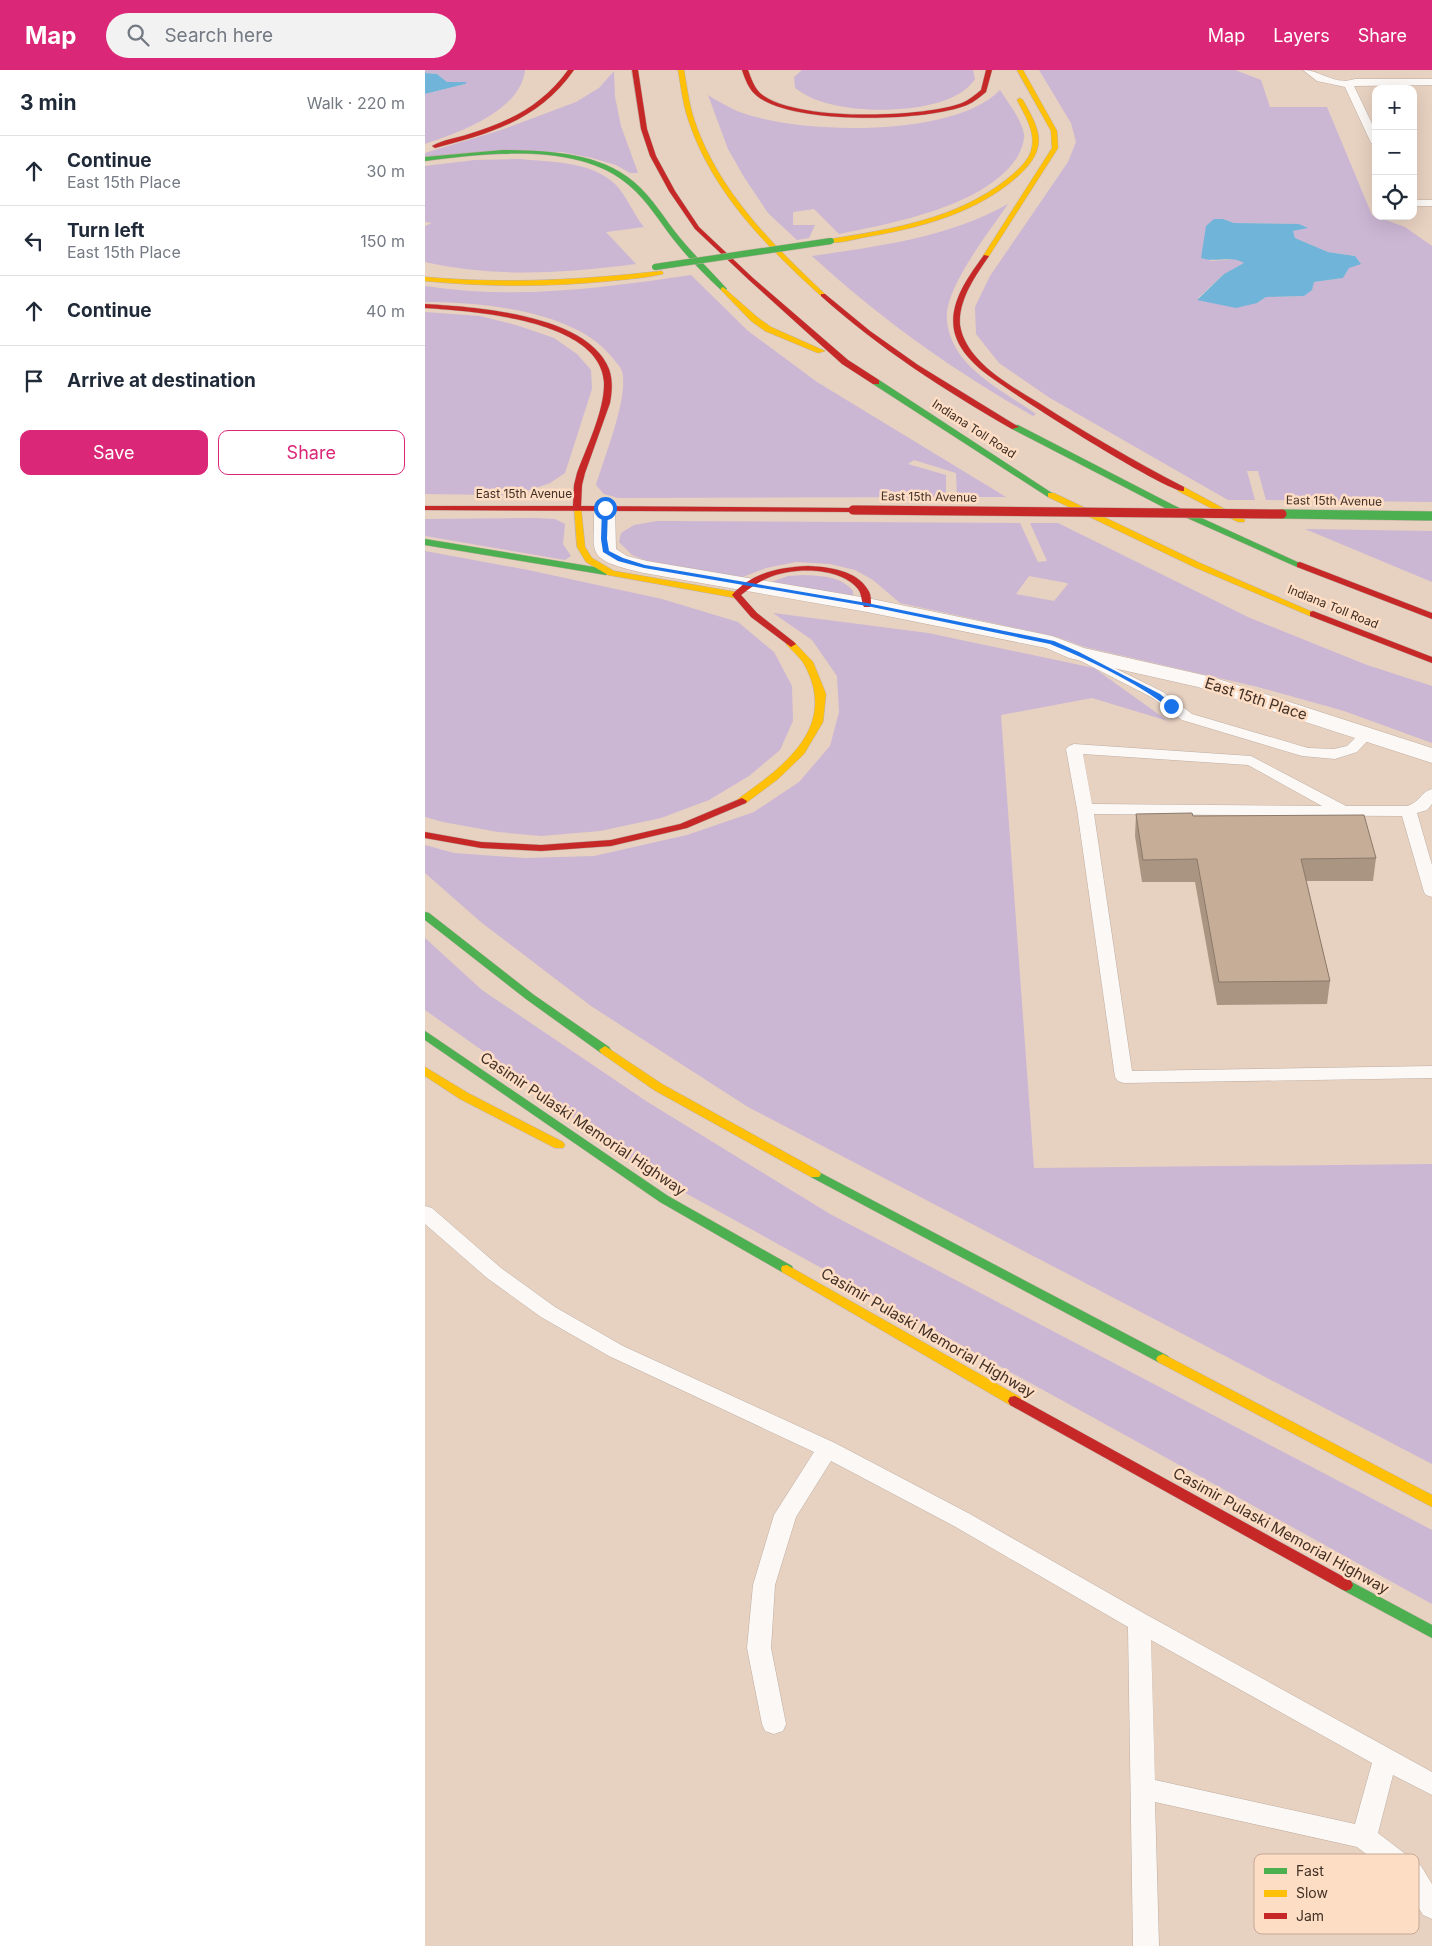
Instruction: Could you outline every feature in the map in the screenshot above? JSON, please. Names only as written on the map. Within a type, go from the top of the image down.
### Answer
[{"type":"main road","points":[[425,150],[489,128],[539,106],[558,91],[567,80],[571,70]]},
{"type":"main road","name":"Indiana Toll Road","points":[[635,70],[644,129],[653,156],[672,191],[697,228],[751,280],[845,362],[1053,496],[1197,565],[1332,622],[1432,660]]},
{"type":"main road","name":"Indiana Toll Road","points":[[681,70],[694,129],[701,145],[724,187],[748,220],[792,267],[831,303],[906,360],[976,405],[1127,487],[1270,553],[1432,616]]},
{"type":"main road","points":[[745,70],[754,90],[771,101],[809,112],[881,117],[920,114],[950,109],[968,103],[982,94],[988,86],[989,70]]},
{"type":"main road","points":[[1020,70],[1054,131],[1055,148],[965,287],[957,318],[958,334],[968,353],[996,378],[1055,417],[1133,464],[1254,526]]},
{"type":"main road","points":[[833,244],[943,215],[981,198],[1006,184],[1031,158],[1035,145],[1034,130],[1014,88]]},
{"type":"main road","points":[[425,159],[476,153],[546,154],[600,165],[621,174],[636,187],[678,240],[723,290],[762,326],[845,362]]},
{"type":"main road","points":[[425,279],[455,282],[535,284],[583,282],[908,233],[958,218],[1005,196],[1045,166]]},
{"type":"main road","points":[[425,271],[459,275],[535,278],[574,277],[658,270]]},
{"type":"main road","name":"East 15th Place","points":[[425,306],[459,307],[497,312],[530,320],[558,329],[581,341],[599,357],[606,373],[608,390],[578,485],[577,508],[581,548],[589,560],[611,573],[742,590]]},
{"type":"main road","name":"East 15th Avenue","points":[[425,508],[1432,516]]},
{"type":"main road","points":[[425,542],[611,573]]},
{"type":"main road","points":[[1393,588],[1432,610]]},
{"type":"main road","points":[[425,835],[481,845],[541,848],[611,842],[683,826],[737,804],[775,777],[801,752],[818,722],[821,694],[809,662],[787,640],[753,615],[742,590]]},
{"type":"main road","points":[[425,915],[530,997],[658,1088],[846,1192],[1432,1502]]},
{"type":"main road","name":"Casimir Pulaski Memorial Highway","points":[[425,1036],[664,1199],[1025,1406],[1432,1632]]},
{"type":"main road","points":[[425,1071],[463,1096],[568,1150]]},
{"type":"main road","points":[[585,1159],[664,1199]]},
{"type":"street","name":"East 15th Place","points":[[605,508],[604,539],[606,552],[620,560],[742,590],[916,623],[1044,651],[1077,653]]},
{"type":"street","name":"East 15th Place","points":[[742,590],[867,604],[1052,643],[1077,653],[1204,682],[1432,756]]},
{"type":"lane","points":[[1307,70],[1320,79],[1349,85],[1355,82],[1432,82]]},
{"type":"lane","points":[[1349,85],[1372,134]]},
{"type":"lane","points":[[1417,203],[1432,203]]},
{"type":"lane","points":[[1077,653],[1158,696],[1187,717],[1307,753],[1335,754],[1352,749],[1366,735]]},
{"type":"lane","points":[[1344,811],[1251,760],[1074,749],[1085,809],[1124,1077],[1432,1072]]},
{"type":"lane","points":[[1085,809],[1408,812],[1421,807],[1432,794]]},
{"type":"lane","points":[[1408,812],[1432,892]]},
{"type":"lane","points":[[425,1213],[494,1273],[548,1312],[616,1351],[827,1449],[962,1520],[1139,1622],[1432,1784]]},
{"type":"lane","points":[[774,1724],[759,1648],[764,1584],[785,1515],[827,1449]]},
{"type":"lane","points":[[1139,1622],[1146,1946]]},
{"type":"lane","points":[[1364,1837],[1385,1758]]},
{"type":"lane","points":[[1142,1788],[1364,1837],[1386,1854]]},
{"type":"lane","points":[[1419,1886],[1432,1907]]},
{"type":"shaded area","points":[[425,70],[525,70],[521,84],[500,109],[470,127],[425,144],[425,94],[465,84],[447,82],[437,74],[425,73]]},
{"type":"shaded area","points":[[802,70],[973,70],[975,79],[964,91],[929,105],[886,110],[865,109],[825,103],[799,91],[795,88],[794,77]]},
{"type":"shaded area","points":[[1039,70],[1235,70],[1261,80],[1270,107],[1327,107],[1372,215],[1372,220],[1386,220],[1405,227],[1432,246],[1432,502],[1266,500],[1258,471],[1247,471],[1255,500],[1228,500],[1050,398],[999,363],[976,334],[975,307],[990,276],[1068,162],[1076,142],[1071,123]],"holes":[[[1223,219],[1234,223],[1299,224],[1307,228],[1293,231],[1295,238],[1328,252],[1355,256],[1343,278],[1314,282],[1304,296],[1266,297],[1257,303],[1197,299],[1224,274],[1245,263],[1238,259],[1210,261]]]},
{"type":"shaded area","points":[[614,71],[615,97],[621,126],[638,173],[630,173],[616,165],[592,158],[562,152],[425,157],[425,153],[501,130],[576,102],[599,88]]},
{"type":"shaded area","points":[[1000,90],[1020,122],[1024,139],[1018,156],[1004,173],[985,188],[937,210],[911,218],[839,234],[814,209],[793,212],[793,225],[815,225],[809,238],[797,240],[768,213],[744,177],[728,149],[708,95],[731,108],[756,117],[782,123],[848,128],[884,127],[919,123],[952,116],[979,105]]},
{"type":"shaded area","points":[[519,159],[557,162],[582,167],[605,176],[615,184],[644,227],[606,232],[636,264],[557,272],[504,272],[451,267],[425,262],[425,226],[432,223],[425,222],[425,166],[475,160]]},
{"type":"shaded area","points":[[1008,204],[960,277],[952,293],[947,321],[953,343],[966,362],[990,383],[1036,414],[1033,416],[945,362],[891,322],[812,256],[888,244],[937,233],[985,216]]},
{"type":"shaded area","points":[[691,275],[748,331],[817,382],[1006,497],[957,497],[956,473],[914,460],[908,464],[946,475],[946,497],[618,498],[604,494],[596,485],[619,411],[623,382],[622,371],[611,356],[594,340],[574,328],[550,319],[498,307],[447,302],[425,302],[425,286],[492,292],[558,291]]},
{"type":"shaded area","points":[[425,312],[480,316],[516,325],[554,338],[577,354],[591,370],[592,389],[565,473],[550,483],[530,490],[501,495],[425,494]]},
{"type":"shaded area","points":[[425,519],[555,519],[565,524],[563,544],[571,556],[565,560],[425,536]]},
{"type":"shaded area","points":[[657,521],[1020,523],[1038,562],[1047,561],[1030,523],[1058,523],[1250,618],[1367,665],[1432,686],[1432,743],[1344,711],[1258,687],[1085,647],[1057,637],[900,603],[873,580],[855,570],[830,564],[796,562],[766,568],[740,578],[650,562],[632,555],[619,542],[621,533],[634,525]],"holes":[[[1029,576],[1067,583],[1054,601],[1016,594]]]},
{"type":"shaded area","points":[[1305,529],[1432,531],[1432,582]]},
{"type":"shaded area","points":[[425,551],[528,570],[662,599],[738,622],[774,652],[792,686],[793,721],[780,750],[749,776],[709,800],[661,818],[600,831],[541,836],[498,832],[425,817]]},
{"type":"shaded area","points":[[788,576],[824,577],[843,582],[853,591],[853,596],[771,582]]},
{"type":"shaded area","points":[[773,613],[928,633],[1094,668],[1168,721],[1092,698],[1001,715],[1034,1168],[1432,1164],[1432,1464],[748,1107],[591,1006],[482,923],[425,873],[425,845],[454,853],[525,858],[594,856],[687,835],[754,812],[799,782],[830,746],[839,712],[837,676],[812,640]]},
{"type":"shaded area","points":[[425,938],[482,990],[646,1101],[830,1214],[1432,1530],[1432,1604],[638,1167],[510,1070],[425,1010]]},
{"type":"water","points":[[425,73],[437,74],[447,82],[467,82],[425,94]]},
{"type":"water","points":[[1214,219],[1223,219],[1234,223],[1299,224],[1308,228],[1293,231],[1295,238],[1328,252],[1355,256],[1361,264],[1349,268],[1343,278],[1314,282],[1312,290],[1304,296],[1266,297],[1257,303],[1236,308],[1197,300],[1224,274],[1244,263],[1229,259],[1212,260],[1201,258],[1206,226]]},
{"type":"building","points":[[1192,813],[1193,816],[1364,815],[1376,858],[1301,859],[1330,981],[1219,982],[1197,859],[1143,860],[1136,814]]},
{"type":"traffic: fast","points":[[425,159],[475,153],[532,152],[587,160],[611,170],[638,189],[682,245],[723,289]]},
{"type":"traffic: fast","points":[[655,267],[831,241]]},
{"type":"traffic: fast","points":[[876,382],[1051,495]]},
{"type":"traffic: fast","points":[[1015,427],[1170,507],[1300,565]]},
{"type":"traffic: fast","points":[[1282,514],[1432,516]]},
{"type":"traffic: fast","points":[[425,542],[606,572]]},
{"type":"traffic: fast","points":[[425,915],[530,997],[605,1050]]},
{"type":"traffic: fast","points":[[425,1035],[664,1199],[787,1269]]},
{"type":"traffic: fast","points":[[815,1174],[1163,1359]]},
{"type":"traffic: fast","points":[[1346,1585],[1432,1632]]},
{"type":"traffic: slow","points":[[681,70],[692,123],[718,177],[749,220],[785,259],[823,295]]},
{"type":"traffic: slow","points":[[986,256],[1055,148],[1054,131],[1020,70]]},
{"type":"traffic: slow","points":[[831,241],[904,228],[929,221],[976,203],[997,190],[1025,166],[1035,147],[1035,134],[1020,100]]},
{"type":"traffic: slow","points":[[425,279],[514,284],[572,282],[661,273]]},
{"type":"traffic: slow","points":[[723,289],[754,319],[768,329],[821,351]]},
{"type":"traffic: slow","points":[[1181,489],[1241,520]]},
{"type":"traffic: slow","points":[[1051,495],[1197,565],[1313,614]]},
{"type":"traffic: slow","points":[[577,508],[581,547],[589,560],[611,573],[736,595]]},
{"type":"traffic: slow","points":[[742,801],[775,777],[801,752],[818,722],[821,694],[808,662],[791,644]]},
{"type":"traffic: slow","points":[[605,1050],[658,1087],[815,1174]]},
{"type":"traffic: slow","points":[[425,1071],[464,1096],[559,1145]]},
{"type":"traffic: slow","points":[[787,1269],[1015,1401]]},
{"type":"traffic: slow","points":[[1163,1359],[1432,1502]]},
{"type":"traffic: jam","points":[[435,146],[493,128],[529,111],[545,100],[571,70]]},
{"type":"traffic: jam","points":[[635,70],[644,129],[653,156],[672,191],[697,228],[751,279],[845,362],[876,382]]},
{"type":"traffic: jam","points":[[745,70],[757,93],[777,104],[800,110],[859,116],[918,114],[965,104],[984,91],[989,70]]},
{"type":"traffic: jam","points":[[986,256],[963,293],[957,314],[960,337],[973,359],[994,377],[1043,409],[1121,456],[1181,489]]},
{"type":"traffic: jam","points":[[823,295],[867,332],[915,367],[1015,427]]},
{"type":"traffic: jam","points":[[425,306],[497,313],[549,325],[572,336],[591,349],[604,366],[607,379],[606,403],[581,473],[578,485],[577,508]]},
{"type":"traffic: jam","points":[[425,508],[853,510]]},
{"type":"traffic: jam","points":[[853,510],[1282,514]]},
{"type":"traffic: jam","points":[[1300,565],[1432,616]]},
{"type":"traffic: jam","points":[[791,644],[754,615],[736,595],[758,579],[773,573],[808,569],[835,572],[856,582],[864,590],[867,605]]},
{"type":"traffic: jam","points":[[1313,614],[1432,660]]},
{"type":"traffic: jam","points":[[425,835],[481,845],[541,848],[611,843],[683,826],[742,801]]},
{"type":"traffic: jam","points":[[1015,1401],[1346,1585]]},
{"type":"route","points":[[605,508],[604,539],[606,552],[620,560],[644,567],[867,604],[1052,643],[1077,653],[1158,696],[1171,706]]}]
